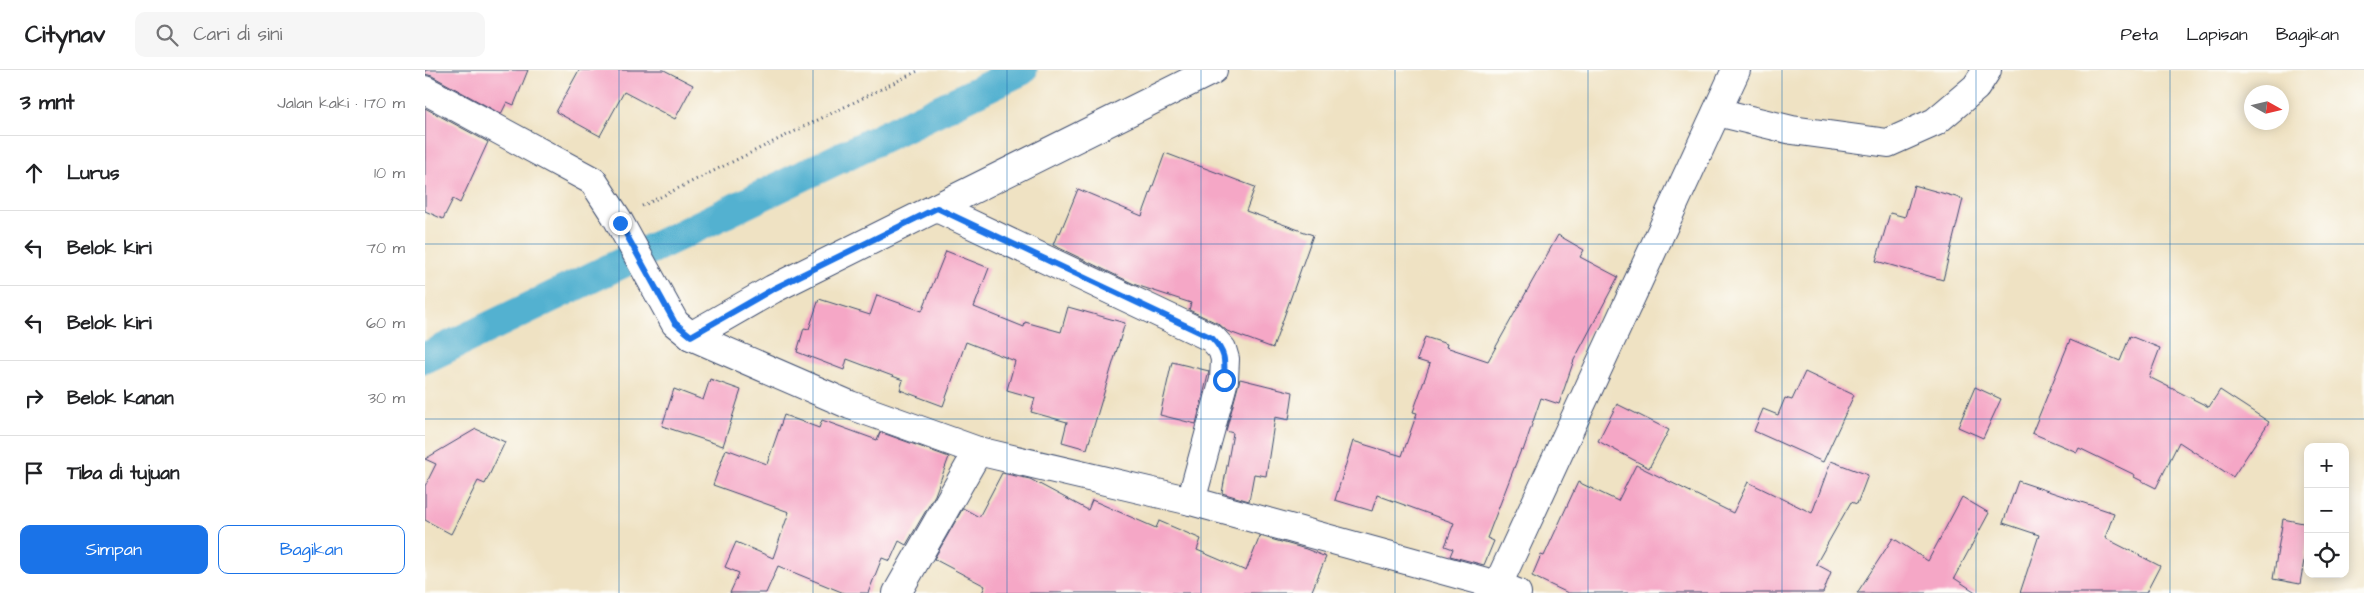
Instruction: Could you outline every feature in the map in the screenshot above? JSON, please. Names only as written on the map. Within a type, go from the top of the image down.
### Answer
[{"type":"street","points":[[683,330],[773,289],[1213,70]]},
{"type":"street","points":[[425,90],[593,181],[683,330],[850,405],[978,450],[1191,501],[1503,590],[1736,70]]},
{"type":"street","points":[[1717,112],[1792,130],[1888,143],[1935,122],[1976,87],[1987,70]]},
{"type":"street","points":[[937,208],[1212,338],[1222,349],[1225,359],[1224,380],[1191,501]]},
{"type":"street","points":[[897,593],[978,450]]},
{"type":"path","points":[[618,221],[920,70]]},
{"type":"building","points":[[425,70],[528,70],[514,105],[507,102],[501,114],[425,74]]},
{"type":"building","points":[[579,70],[664,70],[693,85],[675,119],[624,92],[600,136],[556,112]]},
{"type":"building","points":[[425,108],[488,142],[460,203],[453,199],[443,219],[425,211]]},
{"type":"building","points":[[1165,153],[1255,187],[1246,211],[1313,235],[1273,348],[1227,331],[1219,324],[1189,310],[1191,303],[1136,285],[1053,245],[1058,232],[1060,233],[1078,189],[1142,216]]},
{"type":"building","points":[[1914,185],[1963,199],[1943,280],[1876,261],[1890,213],[1905,217]]},
{"type":"building","points":[[1558,235],[1584,250],[1580,257],[1618,277],[1574,360],[1559,404],[1541,398],[1523,451],[1521,450],[1487,538],[1494,541],[1484,565],[1450,556],[1453,549],[1445,546],[1454,523],[1377,495],[1372,511],[1335,500],[1353,441],[1402,456],[1417,413],[1413,412],[1430,364],[1417,360],[1425,337],[1447,344],[1446,347],[1488,361]]},
{"type":"building","points":[[946,251],[989,268],[974,307],[1024,327],[1025,322],[1061,332],[1068,307],[1125,323],[1087,449],[1062,442],[1067,422],[1031,412],[1035,398],[1007,390],[1015,361],[966,342],[943,406],[900,390],[903,380],[847,359],[844,370],[797,352],[804,328],[809,329],[819,299],[870,315],[877,295],[922,311]]},
{"type":"building","points":[[2130,336],[2160,348],[2149,377],[2209,407],[2220,390],[2269,422],[2233,477],[2179,442],[2156,488],[2134,477],[2135,475],[2079,448],[2077,452],[2032,433],[2070,340],[2120,361]]},
{"type":"building","points":[[1172,362],[1209,371],[1196,424],[1160,415]]},
{"type":"building","points":[[1805,372],[1854,395],[1823,462],[1754,431],[1763,409],[1778,415],[1785,398],[1792,400]]},
{"type":"building","points":[[710,379],[741,390],[723,446],[662,426],[674,389],[703,400]]},
{"type":"building","points":[[1240,379],[1293,392],[1289,420],[1275,417],[1266,476],[1254,474],[1249,501],[1222,493],[1233,433],[1226,431]]},
{"type":"building","points":[[1975,387],[2001,399],[1983,438],[1958,427]]},
{"type":"building","points":[[1617,404],[1669,430],[1649,468],[1598,441]]},
{"type":"building","points":[[784,415],[819,428],[822,420],[877,440],[880,432],[949,457],[935,495],[906,545],[899,541],[890,561],[882,558],[868,593],[844,593],[778,566],[766,593],[730,593],[739,573],[725,567],[736,542],[773,558],[789,512],[713,485],[726,449],[767,464]]},
{"type":"building","points":[[476,429],[505,442],[485,484],[478,481],[451,534],[425,520],[425,486],[436,464],[425,459]]},
{"type":"building","points":[[1831,461],[1868,475],[1857,504],[1851,502],[1816,564],[1831,572],[1823,593],[1568,593],[1532,576],[1541,555],[1544,556],[1578,482],[1618,501],[1636,465],[1733,513],[1748,482],[1812,513]]},
{"type":"building","points":[[1002,473],[1030,479],[1088,510],[1092,500],[1156,528],[1159,521],[1201,539],[1197,550],[1246,571],[1260,536],[1306,549],[1326,557],[1311,593],[982,593],[985,586],[934,559],[963,508],[979,517]]},
{"type":"building","points":[[2018,481],[2114,513],[2105,538],[2160,566],[2146,593],[2020,593],[2039,535],[2003,523]]},
{"type":"building","points":[[1962,497],[1989,513],[1954,578],[1977,593],[1857,593],[1893,538],[1928,561]]},
{"type":"building","points":[[2283,519],[2304,523],[2304,560],[2300,584],[2273,579]]},
{"type":"waterway","points":[[425,358],[1022,70]]},
{"type":"route","points":[[620,223],[675,323],[691,336],[773,289],[937,208],[1212,338],[1222,349],[1225,359],[1224,380]]}]
